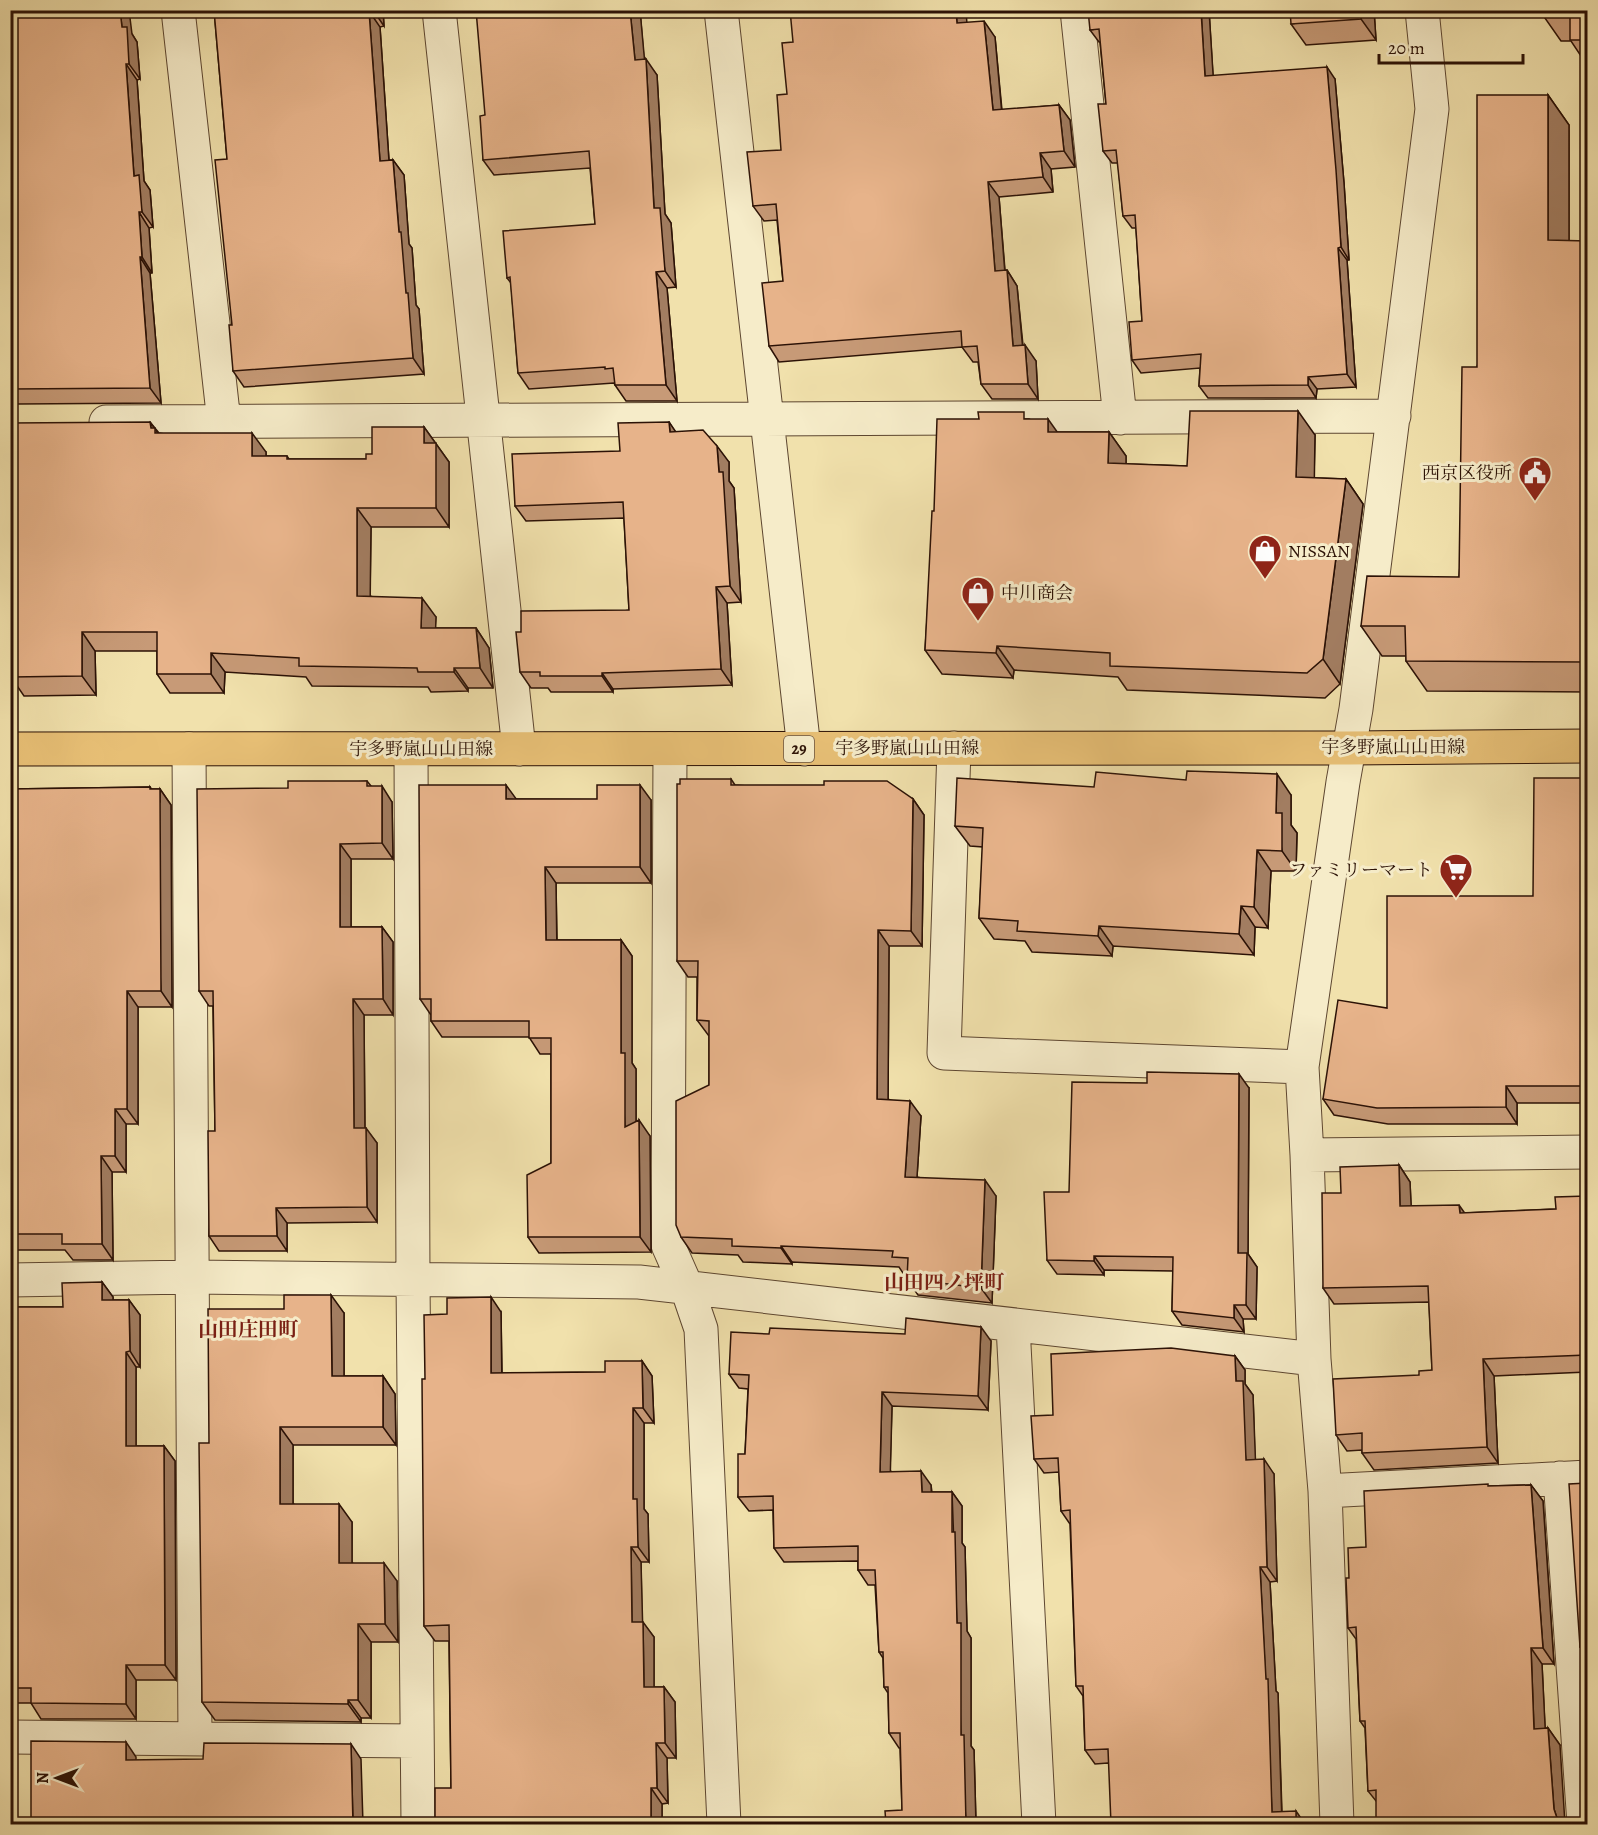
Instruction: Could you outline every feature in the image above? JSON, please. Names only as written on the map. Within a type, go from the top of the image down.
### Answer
[{"type":"main road","name":"宇多野嵐山山田線","points":[[10,749],[1587,746]]},
{"type":"street","points":[[178,10],[224,422]]},
{"type":"street","points":[[439,10],[519,749]]},
{"type":"street","points":[[721,10],[804,749]]},
{"type":"street","points":[[1077,10],[1120,418]]},
{"type":"street","points":[[1337,1824],[1326,1491],[1314,1359],[1302,1067],[1356,709],[1432,109],[1422,10]]},
{"type":"street","points":[[82,422],[1394,416]]},
{"type":"street","points":[[954,748],[944,1053],[1302,1067]]},
{"type":"street","points":[[189,749],[195,1739]]},
{"type":"street","points":[[411,749],[412,1281],[418,1824]]},
{"type":"street","points":[[670,749],[668,1245],[687,1288],[701,1329],[724,1824]]},
{"type":"street","points":[[1307,1155],[1587,1152]]},
{"type":"street","points":[[10,1280],[192,1277],[639,1282],[1314,1359]]},
{"type":"street","points":[[1013,1326],[1039,1824]]},
{"type":"street","points":[[1326,1491],[1574,1478],[1584,1824]]},
{"type":"street","points":[[10,1737],[416,1741]]},
{"type":"building","points":[[10,10],[120,10],[122,27],[127,27],[129,64],[126,64],[134,176],[139,175],[142,212],[139,212],[142,257],[140,257],[150,388],[10,389]]},
{"type":"building","points":[[214,10],[373,10],[369,11],[380,161],[393,160],[413,358],[233,371],[229,325],[232,325],[215,160],[227,159]]},
{"type":"building","points":[[476,10],[630,10],[635,60],[646,59],[654,208],[660,208],[665,271],[656,272],[666,385],[615,385],[613,368],[605,369],[605,367],[518,373],[510,277],[507,278],[503,231],[595,224],[589,151],[483,160],[480,116],[485,115]]},
{"type":"building","points":[[790,10],[956,10],[957,23],[984,21],[993,110],[1059,105],[1064,151],[1040,153],[1043,177],[988,182],[995,271],[1007,270],[1013,346],[1025,345],[1028,384],[981,384],[977,346],[962,347],[961,331],[769,346],[762,283],[783,281],[776,204],[753,206],[747,152],[781,150],[777,95],[787,94],[782,43],[793,42]]},
{"type":"building","points":[[1088,10],[1201,10],[1205,76],[1327,67],[1336,170],[1341,247],[1338,248],[1347,374],[1308,377],[1308,385],[1199,386],[1201,354],[1132,360],[1129,322],[1142,321],[1135,215],[1123,216],[1116,150],[1103,151],[1098,104],[1106,104],[1099,29],[1090,30]]},
{"type":"building","points":[[1290,10],[1360,10],[1361,19],[1291,24]]},
{"type":"building","points":[[1587,10],[1587,40],[1570,40],[1570,11],[1540,11]]},
{"type":"building","points":[[1477,95],[1548,95],[1548,240],[1587,241],[1587,662],[1406,661],[1405,626],[1361,626],[1367,576],[1459,577],[1462,367],[1477,367]]},
{"type":"building","points":[[1190,411],[1298,411],[1296,477],[1346,479],[1323,659],[1307,673],[1110,666],[1110,653],[997,646],[996,653],[925,650],[937,419],[979,419],[978,412],[1024,412],[1024,419],[1048,419],[1048,432],[1109,432],[1108,463],[1187,466]]},
{"type":"building","points":[[150,422],[151,428],[155,428],[155,433],[252,433],[252,456],[287,456],[287,459],[366,459],[366,454],[372,454],[372,427],[424,427],[424,443],[436,443],[436,508],[357,508],[357,596],[422,598],[421,628],[476,628],[480,668],[454,668],[454,672],[418,672],[417,668],[299,666],[299,658],[211,653],[211,674],[157,674],[157,632],[82,632],[82,676],[11,677],[10,423]]},
{"type":"building","points":[[669,422],[670,432],[703,430],[717,446],[719,472],[723,472],[730,586],[716,587],[721,669],[602,673],[602,676],[540,676],[540,672],[520,672],[516,632],[521,632],[521,611],[629,610],[623,502],[515,506],[512,454],[620,451],[618,423]]},
{"type":"building","points":[[1187,771],[1277,774],[1276,813],[1282,813],[1282,851],[1257,850],[1254,907],[1241,906],[1239,934],[1099,926],[1098,936],[1017,931],[1018,921],[979,918],[983,828],[955,826],[957,778],[1094,787],[1096,772],[1186,780]]},
{"type":"building","points":[[1534,778],[1587,778],[1587,1104],[1586,1086],[1506,1086],[1506,1107],[1377,1108],[1323,1099],[1338,1000],[1387,1008],[1387,896],[1533,896]]},
{"type":"building","points":[[680,779],[731,779],[731,785],[824,785],[824,781],[887,781],[913,799],[911,931],[878,930],[877,1099],[910,1101],[905,1177],[985,1180],[981,1288],[907,1279],[908,1258],[892,1257],[893,1251],[732,1246],[732,1239],[681,1237],[676,1225],[676,1101],[709,1085],[709,1021],[697,1020],[698,961],[677,961],[677,784],[680,784]]},
{"type":"building","points":[[288,781],[367,781],[367,786],[382,786],[382,843],[340,844],[340,927],[382,927],[383,999],[353,999],[354,1128],[366,1128],[367,1207],[276,1208],[277,1236],[209,1236],[208,1131],[215,1131],[213,991],[199,991],[197,789],[288,788]]},
{"type":"building","points":[[419,785],[506,785],[506,799],[597,799],[597,785],[640,785],[640,867],[545,867],[546,940],[621,940],[621,1053],[625,1053],[625,1127],[639,1120],[640,1237],[528,1237],[527,1175],[551,1163],[551,1038],[529,1038],[529,1021],[431,1021],[431,999],[420,999]]},
{"type":"building","points":[[150,787],[150,789],[160,789],[161,991],[127,991],[127,1109],[115,1109],[115,1156],[101,1156],[102,1244],[62,1244],[62,1234],[10,1234],[10,789]]},
{"type":"building","points":[[1147,1072],[1239,1074],[1238,1253],[1247,1253],[1246,1305],[1234,1305],[1234,1318],[1172,1311],[1173,1257],[1094,1256],[1094,1261],[1047,1260],[1044,1192],[1069,1192],[1072,1082],[1147,1083]]},
{"type":"building","points":[[1399,1165],[1400,1206],[1459,1205],[1460,1213],[1556,1209],[1555,1197],[1587,1196],[1587,1355],[1483,1359],[1487,1447],[1362,1453],[1362,1433],[1336,1435],[1333,1379],[1419,1375],[1419,1371],[1432,1370],[1428,1286],[1323,1288],[1322,1193],[1341,1193],[1340,1167]]},
{"type":"building","points":[[102,1282],[102,1300],[129,1300],[130,1351],[126,1352],[126,1446],[164,1446],[165,1665],[126,1665],[126,1704],[31,1703],[31,1688],[10,1688],[10,1307],[63,1307],[62,1283]]},
{"type":"building","points":[[284,1295],[331,1295],[332,1376],[383,1376],[383,1427],[280,1427],[280,1504],[339,1504],[339,1563],[384,1563],[385,1624],[358,1624],[358,1700],[348,1700],[348,1704],[202,1702],[199,1443],[209,1443],[208,1309],[284,1309]]},
{"type":"building","points":[[491,1297],[491,1373],[605,1372],[605,1361],[642,1361],[643,1408],[633,1408],[633,1499],[637,1499],[638,1547],[631,1547],[632,1622],[643,1622],[644,1687],[664,1687],[665,1743],[656,1743],[657,1788],[651,1788],[651,1824],[435,1824],[435,1788],[451,1788],[449,1625],[424,1626],[422,1379],[425,1379],[424,1315],[447,1314],[447,1298]]},
{"type":"building","points":[[906,1318],[981,1327],[978,1396],[882,1392],[880,1472],[921,1471],[922,1492],[952,1492],[957,1623],[961,1623],[961,1735],[964,1735],[966,1824],[886,1824],[885,1811],[902,1810],[900,1733],[889,1733],[888,1687],[884,1687],[883,1652],[879,1652],[875,1570],[858,1570],[858,1546],[774,1548],[773,1496],[738,1497],[738,1454],[745,1454],[749,1375],[729,1374],[731,1332],[769,1334],[770,1328],[905,1334]]},
{"type":"building","points":[[1171,1348],[1235,1356],[1236,1381],[1243,1381],[1246,1460],[1264,1459],[1267,1567],[1260,1567],[1266,1679],[1268,1679],[1272,1812],[1296,1811],[1296,1824],[1111,1824],[1108,1749],[1085,1750],[1083,1686],[1076,1686],[1070,1510],[1061,1511],[1058,1458],[1034,1459],[1031,1416],[1053,1415],[1051,1354]]},
{"type":"building","points":[[1587,1483],[1587,1646],[1580,1647],[1569,1484]]},
{"type":"building","points":[[1488,1484],[1488,1486],[1531,1485],[1543,1648],[1531,1648],[1534,1729],[1548,1728],[1554,1809],[1557,1818],[1565,1824],[1376,1824],[1376,1790],[1368,1791],[1365,1721],[1360,1721],[1356,1627],[1348,1628],[1346,1578],[1349,1578],[1348,1548],[1366,1547],[1364,1491]]},
{"type":"building","points":[[31,1741],[126,1742],[126,1760],[203,1759],[204,1743],[351,1744],[353,1824],[31,1824]]},
{"type":"place","name":"西京区役所","points":[[1535,502]]},
{"type":"place","name":"NISSAN","points":[[1265,580]]},
{"type":"place","name":"中川商会","points":[[978,622]]},
{"type":"place","name":"ファミリーマート","points":[[1456,899]]},
{"type":"district","name":"山田四ノ坪町","points":[[944,1282]]},
{"type":"district","name":"山田庄田町","points":[[248,1329]]}]
